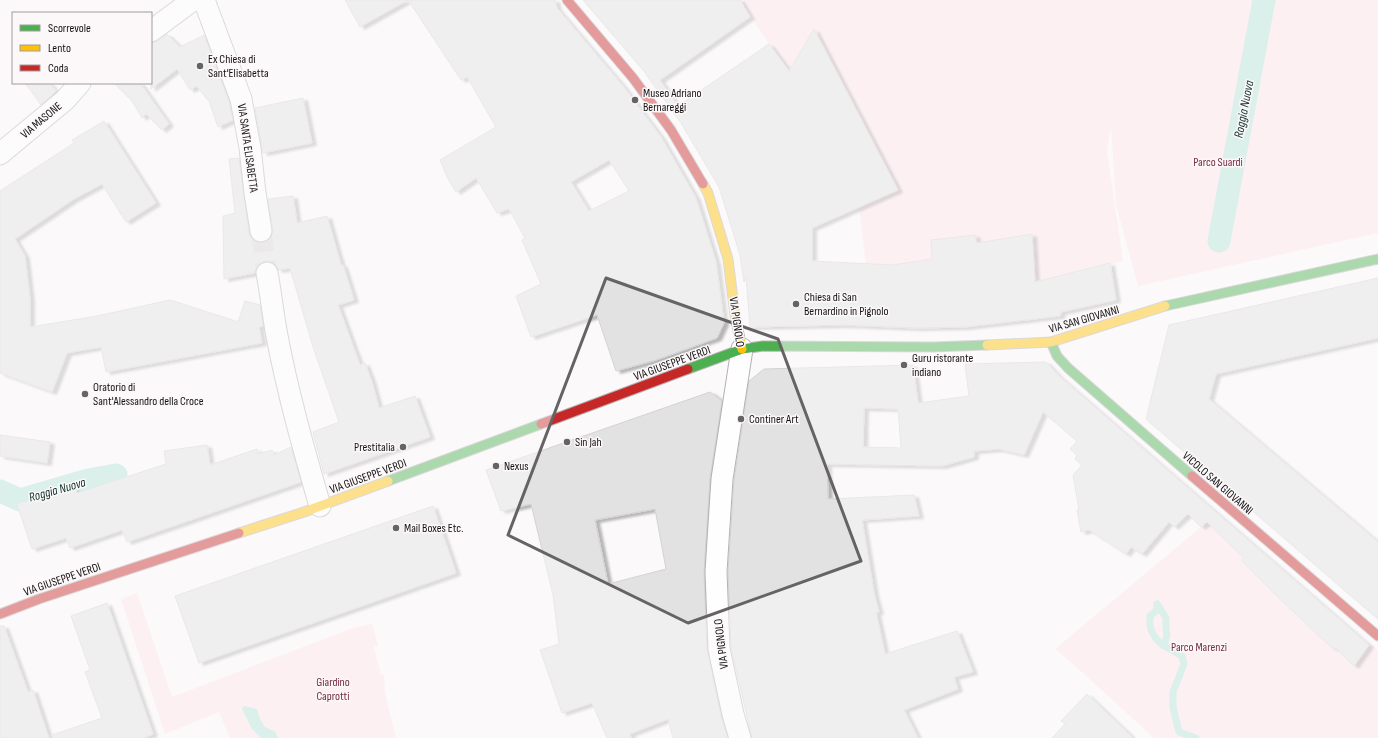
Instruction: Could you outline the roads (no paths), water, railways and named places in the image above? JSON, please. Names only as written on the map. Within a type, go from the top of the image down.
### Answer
[{"type":"street","points":[[152,30],[193,0]]},
{"type":"street","name":"VIA SANTA ELISABETTA","points":[[204,0],[241,99],[250,148],[261,231]]},
{"type":"street","name":"VIA PIGNOLO","points":[[567,0],[633,78],[675,136],[708,194],[728,259],[735,314],[742,350],[722,479],[716,572],[719,650],[733,714],[740,738]]},
{"type":"street","name":"VIA MASONE","points":[[0,154],[65,100],[79,84]]},
{"type":"street","name":"VIA SAN GIOVANNI","points":[[742,350],[762,346],[933,347],[1051,342],[1164,306],[1378,259]]},
{"type":"street","points":[[267,273],[276,335],[285,377],[320,506]]},
{"type":"street","name":"VICOLO SAN GIOVANNI","points":[[1051,342],[1057,356],[1068,368],[1378,636]]},
{"type":"street","name":"VIA GIUSEPPE VERDI","points":[[0,614],[39,599],[320,506],[742,350]]},
{"type":"waterway","name":"Roggia Nuova","points":[[1219,241],[1264,0]]},
{"type":"waterway","name":"Roggia Nuova","points":[[0,491],[20,500],[88,480],[116,475]]},
{"type":"waterway","points":[[1157,604],[1166,618],[1166,627]]},
{"type":"waterway","points":[[1150,626],[1150,616],[1157,610],[1157,604]]},
{"type":"waterway","points":[[1151,629],[1156,639],[1164,646],[1182,656],[1184,664],[1173,692],[1173,707],[1179,732],[1196,738]]},
{"type":"waterway","points":[[1164,646],[1167,635],[1166,630]]},
{"type":"tunnel","points":[[261,231],[267,273]]},
{"type":"place","name":"Ex Chiesa di Sant'Elisabetta","points":[[200,66]]},
{"type":"place","name":"Museo Adriano Bernareggi","points":[[635,100]]},
{"type":"place","name":"Chiesa di San Bernardino in Pignolo","points":[[796,304]]},
{"type":"place","name":"Guru ristorante indiano","points":[[904,365]]},
{"type":"place","name":"Oratorio di Sant'Alessandro della Croce","points":[[85,394]]},
{"type":"place","name":"Continer Art","points":[[741,419]]},
{"type":"place","name":"Sin Jah","points":[[567,442]]},
{"type":"place","name":"Prestitalia","points":[[403,447]]},
{"type":"place","name":"Nexus","points":[[496,466]]},
{"type":"place","name":"Mail Boxes Etc.","points":[[396,528]]},
{"type":"park label","name":"Parco Suardi","points":[[1218,162]]},
{"type":"park label","name":"Parco Marenzi","points":[[1199,647]]},
{"type":"park label","name":"Giardino Caprotti","points":[[333,689]]}]
